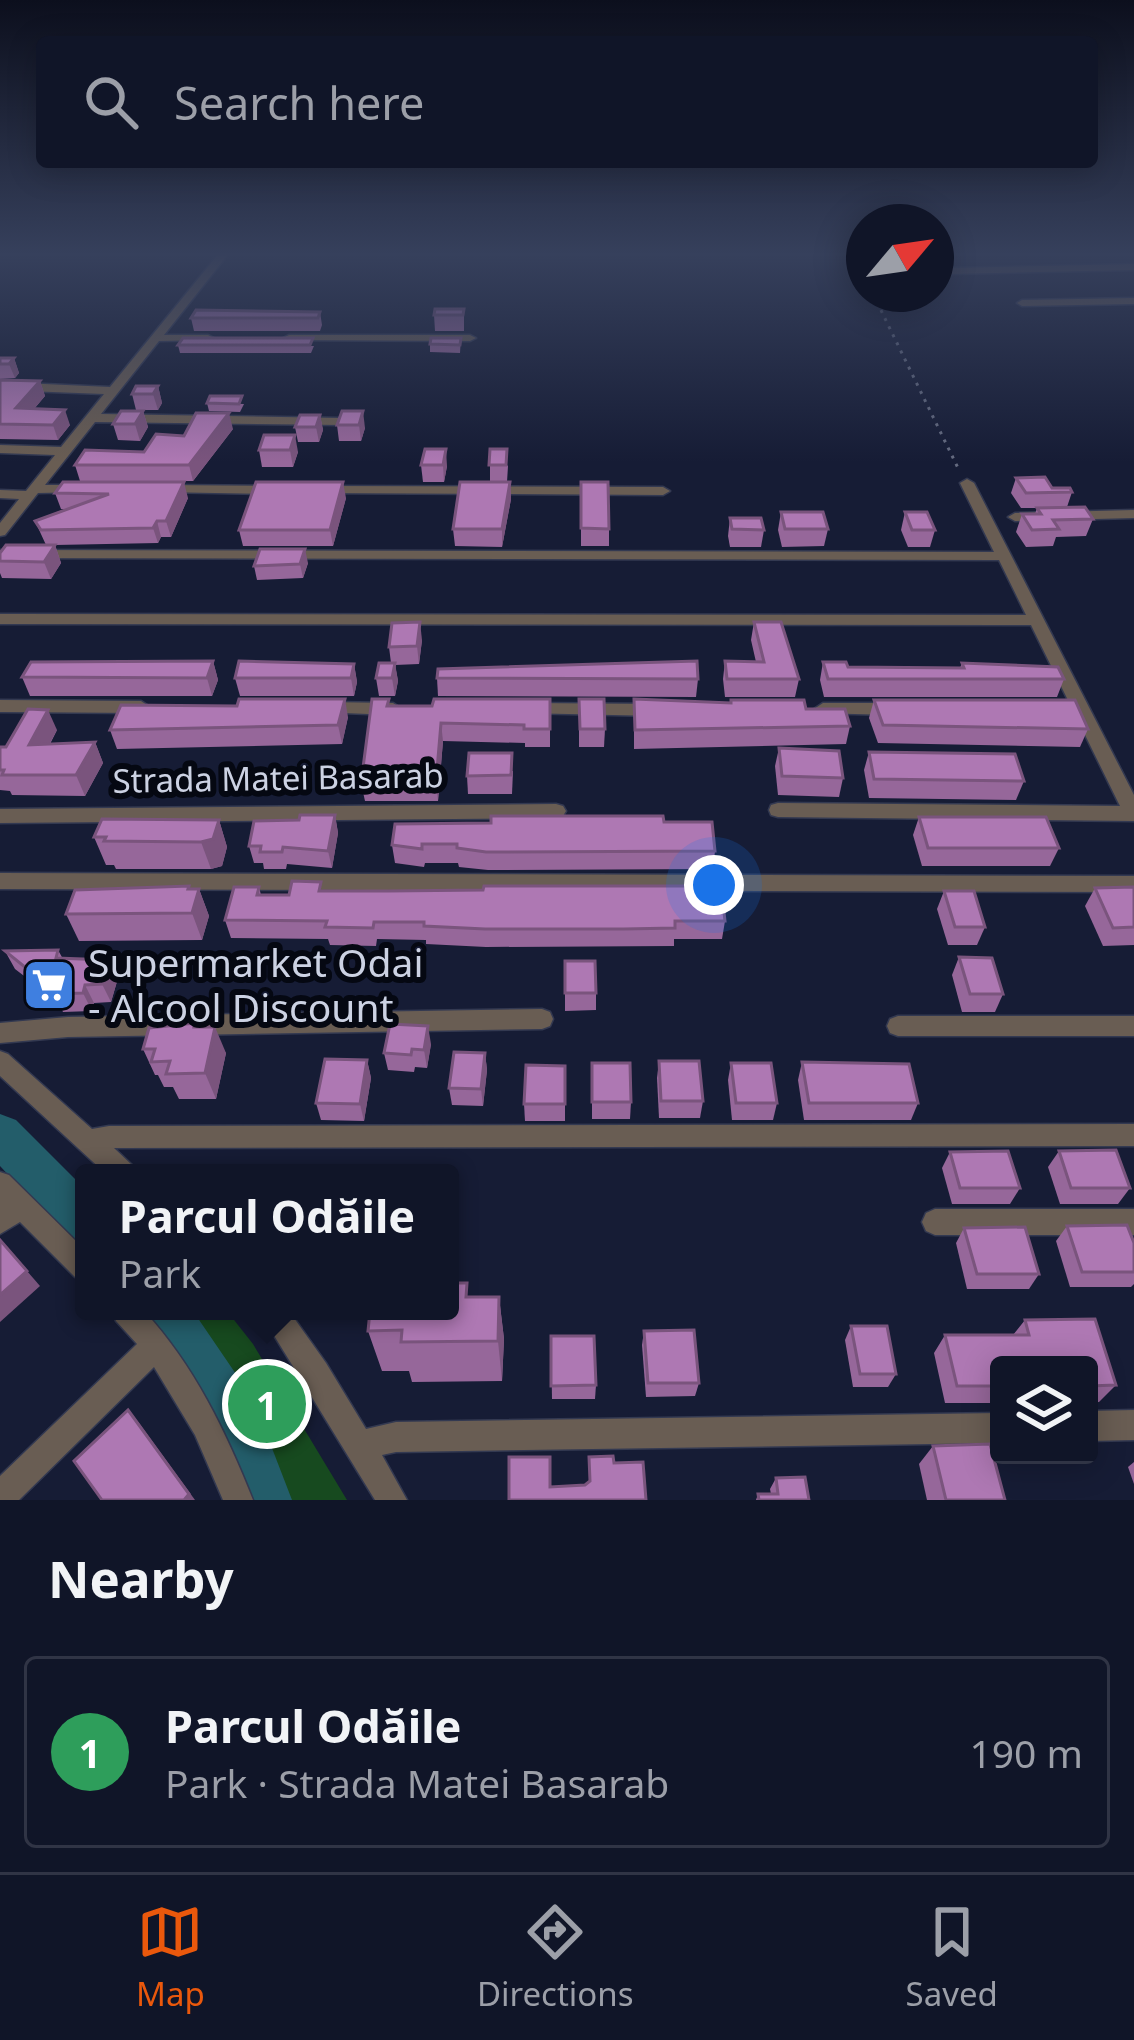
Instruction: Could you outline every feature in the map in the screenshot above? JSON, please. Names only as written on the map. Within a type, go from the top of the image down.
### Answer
[{"type":"street","points":[[0,532],[167,322]]},
{"type":"street","points":[[154,338],[222,338]]},
{"type":"street","points":[[267,338],[470,338]]},
{"type":"street","points":[[0,386],[111,392]]},
{"type":"street","points":[[91,418],[339,422]]},
{"type":"street","points":[[0,449],[61,452]]},
{"type":"street","points":[[778,810],[1134,814],[967,483]]},
{"type":"street","points":[[0,494],[101,489]]},
{"type":"street","points":[[147,489],[283,490]]},
{"type":"street","points":[[305,490],[663,491]]},
{"type":"street","points":[[1015,517],[1134,514]]},
{"type":"street","points":[[0,554],[1004,556]]},
{"type":"street","points":[[0,619],[1037,620]]},
{"type":"street","points":[[0,706],[161,707]]},
{"type":"street","points":[[300,708],[415,709]]},
{"type":"street","points":[[1059,708],[1082,708]]},
{"type":"street","points":[[807,709],[922,709]]},
{"type":"street","points":[[507,710],[669,710]]},
{"type":"street","name":"Strada Matei Basarab","points":[[0,816],[556,812]]},
{"type":"street","points":[[0,881],[1134,884]]},
{"type":"street","points":[[0,1033],[68,1027],[542,1019]]},
{"type":"street","points":[[898,1026],[1134,1025]]},
{"type":"street","points":[[0,1061],[113,1164]]},
{"type":"street","points":[[87,1142],[132,1137],[1134,1135]]},
{"type":"street","points":[[0,1184],[11,1213],[75,1261]]},
{"type":"street","points":[[934,1222],[1134,1222]]},
{"type":"street","points":[[137,1320],[226,1466],[238,1500]]},
{"type":"street","points":[[279,1320],[392,1500]]},
{"type":"street","points":[[0,1497],[154,1347]]},
{"type":"street","points":[[1098,1426],[1134,1425]]},
{"type":"street","points":[[360,1445],[396,1437],[990,1428]]},
{"type":"path","points":[[886,322],[967,483]]},
{"type":"green space","points":[[190,1320],[234,1320],[347,1500],[285,1500],[230,1380]]},
{"type":"building","points":[[183,338],[313,338],[310,345],[178,345]]},
{"type":"building","points":[[431,338],[461,338],[460,345],[430,344]]},
{"type":"building","points":[[0,380],[40,381],[16,408],[65,410],[53,425],[0,424]]},
{"type":"building","points":[[136,386],[158,386],[153,394],[132,394]]},
{"type":"building","points":[[210,396],[242,396],[239,404],[207,403]]},
{"type":"building","points":[[121,411],[143,411],[135,424],[113,424]]},
{"type":"building","points":[[342,411],[363,411],[359,425],[337,425]]},
{"type":"building","points":[[196,413],[229,413],[189,465],[75,465],[85,450],[144,452],[156,434],[184,436]]},
{"type":"building","points":[[300,415],[320,415],[316,427],[295,427]]},
{"type":"building","points":[[264,435],[295,435],[290,450],[259,450]]},
{"type":"building","points":[[425,449],[446,449],[443,465],[421,465]]},
{"type":"building","points":[[490,449],[507,449],[506,465],[489,465]]},
{"type":"building","points":[[1045,477],[1052,488],[1072,492],[1026,493],[1016,478]]},
{"type":"building","points":[[63,482],[184,482],[166,521],[157,521],[153,528],[41,530],[35,521],[109,494],[55,493]]},
{"type":"building","points":[[256,482],[343,482],[330,530],[239,530]]},
{"type":"building","points":[[460,482],[510,482],[502,529],[453,529]]},
{"type":"building","points":[[581,482],[608,482],[609,529],[581,528]]},
{"type":"building","points":[[1085,507],[1093,519],[1053,520],[1059,529],[1032,530],[1022,514],[1041,514],[1037,508]]},
{"type":"building","points":[[781,512],[823,512],[828,529],[785,529]]},
{"type":"building","points":[[905,512],[927,512],[935,530],[912,530]]},
{"type":"building","points":[[730,518],[761,518],[764,530],[732,529]]},
{"type":"building","points":[[6,545],[55,545],[44,562],[0,561]]},
{"type":"building","points":[[260,549],[305,549],[300,564],[254,566]]},
{"type":"building","points":[[420,622],[417,646],[389,647],[392,623]]},
{"type":"building","points":[[754,622],[781,622],[799,679],[727,679],[725,661],[764,662]]},
{"type":"building","points":[[213,661],[207,678],[22,677],[31,662]]},
{"type":"building","points":[[239,661],[354,664],[351,678],[235,678]]},
{"type":"building","points":[[697,661],[698,679],[437,678],[438,669]]},
{"type":"building","points":[[823,662],[846,662],[848,667],[964,668],[962,663],[1058,667],[1064,679],[828,679]]},
{"type":"building","points":[[379,663],[395,663],[392,678],[376,678]]},
{"type":"building","points":[[239,699],[345,699],[338,725],[110,730],[121,705],[237,706]]},
{"type":"building","points":[[372,699],[389,699],[387,706],[432,706],[434,699],[550,699],[550,729],[441,723],[436,782],[361,783]]},
{"type":"building","points":[[579,699],[604,699],[605,729],[580,729]]},
{"type":"building","points":[[634,699],[804,700],[806,709],[845,709],[850,726],[635,730]]},
{"type":"building","points":[[874,700],[1075,700],[1088,729],[883,725]]},
{"type":"building","points":[[28,709],[48,710],[29,745],[95,742],[76,775],[2,775],[0,747],[6,747]]},
{"type":"building","points":[[779,748],[839,751],[843,778],[782,776]]},
{"type":"building","points":[[869,752],[1015,754],[1024,781],[874,779]]},
{"type":"building","points":[[469,753],[512,753],[511,775],[467,776]]},
{"type":"building","points":[[300,815],[335,815],[328,851],[283,847],[282,852],[260,852],[261,846],[249,846],[254,821],[299,820]]},
{"type":"building","points":[[491,816],[663,816],[664,822],[712,822],[715,851],[486,852],[457,848],[457,844],[422,844],[422,849],[392,845],[395,824],[491,823]]},
{"type":"building","points":[[919,817],[1046,817],[1059,848],[928,848]]},
{"type":"building","points":[[102,819],[219,820],[213,839],[201,842],[104,841],[106,837],[94,837]]},
{"type":"building","points":[[292,881],[321,882],[319,891],[721,886],[725,921],[675,921],[675,928],[485,929],[424,926],[424,922],[374,922],[373,928],[325,927],[327,921],[225,920],[234,887],[259,887],[257,895],[289,895]]},
{"type":"building","points":[[1134,887],[1134,927],[1113,928],[1095,888]]},
{"type":"building","points":[[199,889],[192,913],[66,914],[75,890]]},
{"type":"building","points":[[944,891],[974,891],[985,927],[955,927]]},
{"type":"building","points":[[58,950],[56,958],[109,960],[102,984],[85,985],[83,993],[53,994],[57,984],[47,985],[5,951]]},
{"type":"building","points":[[959,957],[992,958],[1003,994],[970,994]]},
{"type":"building","points":[[565,961],[595,961],[596,993],[565,993]]},
{"type":"building","points":[[195,1023],[194,1027],[215,1027],[205,1073],[166,1074],[170,1061],[151,1062],[155,1049],[143,1049],[149,1028]]},
{"type":"building","points":[[390,1024],[428,1026],[424,1050],[412,1049],[411,1055],[384,1053]]},
{"type":"building","points":[[454,1052],[485,1053],[481,1089],[449,1088]]},
{"type":"building","points":[[325,1059],[367,1060],[360,1104],[316,1103]]},
{"type":"building","points":[[659,1061],[699,1061],[703,1101],[661,1101]]},
{"type":"building","points":[[802,1062],[909,1064],[918,1103],[809,1103]]},
{"type":"building","points":[[592,1063],[630,1063],[631,1102],[592,1102]]},
{"type":"building","points":[[731,1063],[771,1063],[777,1103],[736,1103]]},
{"type":"building","points":[[526,1065],[565,1066],[565,1104],[524,1104]]},
{"type":"building","points":[[1116,1150],[1130,1188],[1071,1188],[1059,1151]]},
{"type":"building","points":[[1008,1151],[1020,1188],[960,1188],[950,1152]]},
{"type":"building","points":[[1127,1225],[1134,1243],[1134,1272],[1082,1272],[1067,1226]]},
{"type":"building","points":[[1025,1227],[1039,1274],[977,1274],[964,1228]]},
{"type":"building","points":[[0,1240],[27,1271],[0,1295]]},
{"type":"building","points":[[459,1283],[467,1283],[466,1297],[499,1297],[498,1341],[401,1342],[402,1330],[368,1331],[369,1320],[459,1320]]},
{"type":"building","points":[[1095,1319],[1116,1385],[1098,1386],[1098,1356],[990,1356],[990,1386],[957,1386],[945,1335],[1029,1335],[1025,1320]]},
{"type":"building","points":[[851,1326],[887,1326],[896,1374],[860,1374]]},
{"type":"building","points":[[694,1330],[699,1383],[648,1383],[644,1331]]},
{"type":"building","points":[[551,1336],[594,1336],[596,1385],[551,1386]]},
{"type":"building","points":[[128,1410],[189,1494],[184,1500],[102,1500],[74,1461]]},
{"type":"building","points":[[990,1444],[990,1464],[995,1464],[1005,1500],[946,1500],[933,1446]]},
{"type":"building","points":[[613,1456],[614,1463],[643,1462],[646,1500],[509,1500],[509,1457],[550,1457],[550,1487],[585,1485],[590,1481],[589,1457]]},
{"type":"building","points":[[805,1477],[809,1500],[759,1500],[758,1494],[778,1494],[776,1478]]},
{"type":"waterway","points":[[0,1135],[75,1212]]},
{"type":"waterway","points":[[169,1320],[234,1418],[264,1500]]},
{"type":"place","name":"Supermarket Odai - Alcool Discount","points":[[49,985]]},
{"type":"place","name":"Parcul Odăile","points":[[267,1404]]}]
